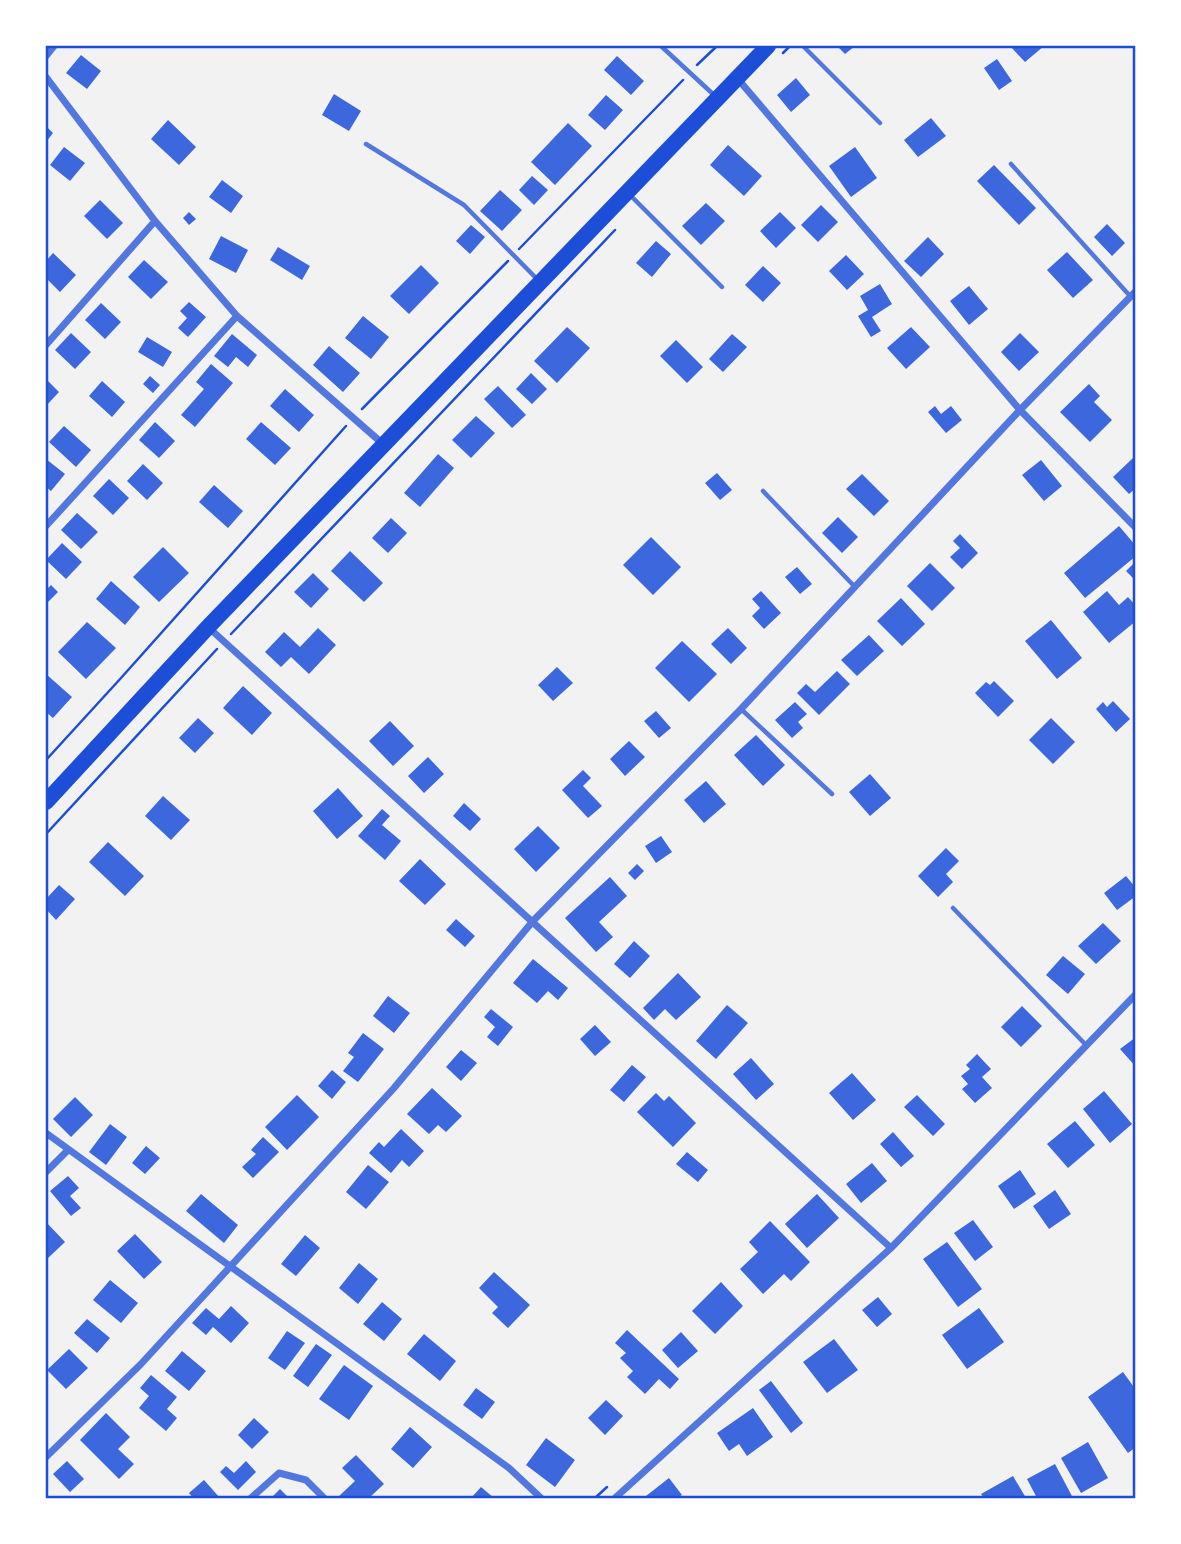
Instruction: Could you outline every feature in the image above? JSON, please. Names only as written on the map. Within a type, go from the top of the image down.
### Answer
[{"type":"main road","points":[[46,802],[208,627],[768,46]]},
{"type":"street","points":[[46,53],[54,46]]},
{"type":"street","points":[[46,77],[155,220],[237,316],[383,445]]},
{"type":"street","points":[[737,77],[1020,410],[1136,528]]},
{"type":"street","points":[[46,345],[155,220]]},
{"type":"street","points":[[46,1457],[141,1364],[394,1088],[533,921],[741,709],[1020,410],[1133,294]]},
{"type":"street","points":[[46,526],[237,316]]},
{"type":"street","points":[[208,627],[891,1248]]},
{"type":"street","points":[[615,1499],[891,1248],[1136,994]]},
{"type":"street","points":[[46,1133],[509,1468],[541,1499]]},
{"type":"street","points":[[46,1172],[68,1150]]},
{"type":"street","points":[[251,1499],[279,1473],[306,1480],[324,1499]]},
{"type":"lane","points":[[661,46],[717,99]]},
{"type":"lane","points":[[803,46],[880,122]]},
{"type":"lane","points":[[366,145],[464,205],[540,282]]},
{"type":"lane","points":[[1011,164],[1133,294]]},
{"type":"lane","points":[[627,192],[722,287]]},
{"type":"lane","points":[[763,491],[855,588]]},
{"type":"lane","points":[[741,709],[832,794]]},
{"type":"lane","points":[[953,908],[1086,1045]]},
{"type":"path","points":[[46,760],[353,418],[717,46]]},
{"type":"path","points":[[46,834],[224,641],[509,343]]},
{"type":"building","points":[[837,46],[855,46],[845,54]]},
{"type":"building","points":[[1010,46],[1044,46],[1025,62]]},
{"type":"building","points":[[81,55],[101,71],[87,89],[66,73]]},
{"type":"building","points":[[617,56],[644,81],[631,95],[604,70]]},
{"type":"building","points":[[997,59],[1012,81],[999,90],[984,68]]},
{"type":"building","points":[[796,78],[810,95],[791,112],[777,95]]},
{"type":"building","points":[[334,94],[361,111],[349,131],[322,115]]},
{"type":"building","points":[[606,95],[623,110],[605,130],[588,115]]},
{"type":"building","points":[[931,118],[946,136],[918,157],[904,140]]},
{"type":"building","points":[[168,120],[196,147],[179,165],[151,139]]},
{"type":"building","points":[[568,123],[592,146],[555,185],[531,162]]},
{"type":"building","points":[[46,126],[53,133],[46,142]]},
{"type":"building","points":[[728,145],[762,176],[744,196],[710,165]]},
{"type":"building","points":[[64,147],[85,163],[70,181],[50,165]]},
{"type":"building","points":[[855,147],[877,178],[851,197],[829,166]]},
{"type":"building","points":[[994,165],[1036,208],[1019,225],[977,181]]},
{"type":"building","points":[[532,176],[548,190],[534,205],[519,190]]},
{"type":"building","points":[[222,180],[243,196],[231,213],[209,197]]},
{"type":"building","points":[[500,190],[522,210],[502,231],[480,211]]},
{"type":"building","points":[[100,200],[123,223],[107,239],[84,216]]},
{"type":"building","points":[[706,203],[725,221],[701,245],[682,226]]},
{"type":"building","points":[[821,205],[838,222],[818,242],[801,225]]},
{"type":"building","points":[[189,212],[196,219],[189,225],[183,218]]},
{"type":"building","points":[[780,212],[796,228],[776,248],[760,231]]},
{"type":"building","points":[[1107,224],[1125,243],[1112,256],[1094,237]]},
{"type":"building","points":[[471,225],[485,237],[470,254],[456,241]]},
{"type":"building","points":[[221,236],[248,250],[236,273],[209,259]]},
{"type":"building","points":[[928,237],[944,254],[921,277],[904,261]]},
{"type":"building","points":[[656,241],[671,254],[652,277],[636,263]]},
{"type":"building","points":[[278,247],[310,266],[302,280],[270,260]]},
{"type":"building","points":[[1067,252],[1093,280],[1073,298],[1047,270]]},
{"type":"building","points":[[53,253],[76,275],[60,292],[46,278],[46,261]]},
{"type":"building","points":[[846,255],[864,274],[847,290],[829,271]]},
{"type":"building","points":[[144,260],[168,282],[151,299],[128,277]]},
{"type":"building","points":[[421,265],[439,283],[409,314],[390,296]]},
{"type":"building","points":[[763,266],[781,283],[763,302],[745,285]]},
{"type":"building","points":[[880,284],[892,304],[872,317],[881,331],[871,337],[858,316],[868,310],[860,296]]},
{"type":"building","points":[[969,286],[988,309],[969,325],[950,301]]},
{"type":"building","points":[[189,302],[206,317],[188,337],[178,328],[187,318],[180,311]]},
{"type":"building","points":[[101,303],[121,322],[105,339],[85,320]]},
{"type":"building","points":[[363,316],[389,337],[371,359],[345,338]]},
{"type":"building","points":[[567,327],[590,348],[557,383],[534,361]]},
{"type":"building","points":[[911,327],[930,347],[906,369],[887,348]]},
{"type":"building","points":[[71,333],[91,352],[75,369],[55,350]]},
{"type":"building","points":[[1020,333],[1039,352],[1019,371],[1001,352]]},
{"type":"building","points":[[232,334],[257,355],[248,367],[236,357],[228,367],[214,356]]},
{"type":"building","points":[[732,334],[747,347],[723,372],[709,359]]},
{"type":"building","points":[[147,337],[172,352],[163,367],[138,352]]},
{"type":"building","points":[[676,340],[703,367],[687,383],[660,356]]},
{"type":"building","points":[[329,346],[360,373],[343,392],[313,365]]},
{"type":"building","points":[[211,364],[233,383],[195,427],[181,415],[204,389],[196,382]]},
{"type":"building","points":[[531,373],[547,389],[532,404],[516,389]]},
{"type":"building","points":[[150,376],[160,385],[153,393],[143,384]]},
{"type":"building","points":[[46,379],[59,392],[46,406]]},
{"type":"building","points":[[102,381],[125,402],[112,417],[89,396]]},
{"type":"building","points":[[1089,384],[1100,396],[1094,402],[1112,420],[1090,442],[1060,412]]},
{"type":"building","points":[[498,386],[526,415],[512,428],[484,399]]},
{"type":"building","points":[[285,389],[314,415],[299,432],[270,406]]},
{"type":"building","points":[[935,406],[941,414],[951,406],[962,420],[946,433],[928,412]]},
{"type":"building","points":[[476,416],[495,433],[471,458],[452,440]]},
{"type":"building","points":[[155,422],[175,441],[159,458],[139,440]]},
{"type":"building","points":[[261,422],[291,448],[275,465],[246,439]]},
{"type":"building","points":[[64,426],[91,450],[76,467],[49,442]]},
{"type":"building","points":[[438,454],[454,468],[420,507],[404,493]]},
{"type":"building","points":[[1133,458],[1136,461],[1136,488],[1129,494],[1113,477]]},
{"type":"building","points":[[46,459],[65,474],[51,491],[46,487]]},
{"type":"building","points":[[1041,460],[1062,486],[1044,501],[1022,475]]},
{"type":"building","points":[[143,464],[163,483],[147,500],[127,481]]},
{"type":"building","points":[[717,473],[732,490],[720,500],[705,483]]},
{"type":"building","points":[[862,474],[889,501],[874,516],[846,489]]},
{"type":"building","points":[[109,479],[129,498],[113,515],[93,496]]},
{"type":"building","points":[[214,485],[243,511],[228,528],[199,502]]},
{"type":"building","points":[[77,513],[98,532],[81,549],[61,530]]},
{"type":"building","points":[[838,517],[858,537],[842,553],[822,533]]},
{"type":"building","points":[[391,518],[407,533],[388,553],[372,538]]},
{"type":"building","points":[[1119,526],[1136,546],[1136,556],[1085,598],[1064,573]]},
{"type":"building","points":[[960,534],[978,553],[962,569],[950,557],[960,548],[953,541]]},
{"type":"building","points":[[651,537],[681,567],[653,595],[623,565]]},
{"type":"building","points":[[62,543],[82,562],[66,579],[46,560]]},
{"type":"building","points":[[163,547],[189,573],[159,602],[133,577]]},
{"type":"building","points":[[350,551],[383,583],[364,602],[331,571]]},
{"type":"building","points":[[1136,561],[1136,581],[1126,571]]},
{"type":"building","points":[[930,563],[955,588],[932,611],[907,586]]},
{"type":"building","points":[[797,567],[812,584],[800,594],[785,577]]},
{"type":"building","points":[[313,573],[329,589],[311,608],[294,592]]},
{"type":"building","points":[[111,581],[140,607],[125,625],[96,599]]},
{"type":"building","points":[[51,585],[58,592],[48,602],[46,590]]},
{"type":"building","points":[[761,591],[781,613],[764,629],[752,616],[760,608],[752,599]]},
{"type":"building","points":[[1107,591],[1119,605],[1128,597],[1136,606],[1136,621],[1109,643],[1083,612]]},
{"type":"building","points":[[901,598],[925,624],[902,646],[877,621]]},
{"type":"building","points":[[1051,620],[1082,658],[1057,679],[1025,641]]},
{"type":"building","points":[[87,622],[116,648],[86,679],[58,652]]},
{"type":"building","points":[[318,628],[336,645],[309,674],[291,657],[281,667],[265,652],[284,632],[300,647]]},
{"type":"building","points":[[728,628],[747,648],[731,664],[711,644]]},
{"type":"building","points":[[869,635],[884,651],[857,676],[841,660]]},
{"type":"building","points":[[682,641],[717,674],[689,702],[655,668]]},
{"type":"building","points":[[557,667],[573,683],[553,701],[538,685]]},
{"type":"building","points":[[837,671],[850,684],[819,715],[797,693],[806,684],[815,692]]},
{"type":"building","points":[[46,674],[72,697],[53,718],[46,712]]},
{"type":"building","points":[[994,681],[1014,701],[998,717],[975,693],[986,682],[990,685]]},
{"type":"building","points":[[243,686],[272,713],[252,735],[223,708]]},
{"type":"building","points":[[1113,701],[1130,719],[1116,732],[1096,709],[1103,702],[1107,707]]},
{"type":"building","points":[[795,702],[807,714],[798,722],[803,728],[792,738],[775,720]]},
{"type":"building","points":[[656,711],[671,728],[659,738],[644,721]]},
{"type":"building","points":[[198,718],[214,733],[195,753],[179,738]]},
{"type":"building","points":[[1051,718],[1075,742],[1053,764],[1029,740]]},
{"type":"building","points":[[390,721],[414,746],[393,766],[369,741]]},
{"type":"building","points":[[756,735],[785,765],[763,786],[734,755]]},
{"type":"building","points":[[629,741],[645,757],[625,776],[610,759]]},
{"type":"building","points":[[428,757],[444,774],[424,793],[408,776]]},
{"type":"building","points":[[583,770],[591,778],[583,786],[602,806],[588,818],[562,790]]},
{"type":"building","points":[[870,774],[891,798],[870,816],[849,792]]},
{"type":"building","points":[[706,781],[726,804],[704,823],[684,800]]},
{"type":"building","points":[[338,788],[363,816],[337,839],[313,811]]},
{"type":"building","points":[[163,796],[190,820],[171,840],[145,816]]},
{"type":"building","points":[[464,803],[481,819],[470,831],[453,816]]},
{"type":"building","points":[[382,809],[390,816],[382,825],[401,841],[385,860],[358,836]]},
{"type":"building","points":[[538,826],[560,848],[536,872],[514,849]]},
{"type":"building","points":[[661,836],[672,852],[656,863],[645,846]]},
{"type":"building","points":[[108,842],[144,876],[125,896],[89,862]]},
{"type":"building","points":[[946,848],[959,861],[946,874],[953,882],[938,897],[918,876]]},
{"type":"building","points":[[420,859],[446,884],[425,905],[399,881]]},
{"type":"building","points":[[637,864],[644,871],[635,880],[628,873]]},
{"type":"building","points":[[1126,876],[1136,888],[1136,896],[1117,910],[1104,893]]},
{"type":"building","points":[[610,877],[627,896],[599,922],[613,937],[596,952],[565,918]]},
{"type":"building","points":[[59,885],[75,899],[56,920],[46,909],[46,899]]},
{"type":"building","points":[[456,919],[475,936],[465,947],[446,930]]},
{"type":"building","points":[[1103,923],[1121,941],[1096,964],[1078,946]]},
{"type":"building","points":[[634,941],[650,956],[630,978],[614,964]]},
{"type":"building","points":[[1063,956],[1085,974],[1068,994],[1046,975]]},
{"type":"building","points":[[533,959],[568,988],[558,1000],[548,991],[537,1003],[513,983]]},
{"type":"building","points":[[678,973],[701,997],[676,1020],[665,1009],[654,1020],[643,1008]]},
{"type":"building","points":[[388,996],[410,1013],[394,1033],[373,1016]]},
{"type":"building","points":[[727,1005],[748,1023],[716,1059],[696,1041]]},
{"type":"building","points":[[1022,1006],[1042,1026],[1021,1047],[1001,1027]]},
{"type":"building","points":[[491,1009],[513,1027],[498,1046],[487,1037],[495,1027],[484,1017]]},
{"type":"building","points":[[595,1025],[611,1042],[595,1056],[580,1039]]},
{"type":"building","points":[[363,1033],[384,1049],[358,1082],[343,1071],[354,1057],[348,1053]]},
{"type":"building","points":[[1136,1037],[1136,1067],[1120,1049]]},
{"type":"building","points":[[461,1050],[477,1063],[461,1081],[446,1067]]},
{"type":"building","points":[[977,1054],[991,1069],[982,1077],[992,1088],[975,1103],[962,1089],[968,1084],[961,1076],[970,1069],[966,1065]]},
{"type":"building","points":[[751,1058],[774,1084],[756,1100],[733,1074]]},
{"type":"building","points":[[632,1065],[646,1077],[624,1102],[610,1090]]},
{"type":"building","points":[[332,1070],[346,1082],[332,1099],[318,1086]]},
{"type":"building","points":[[852,1073],[876,1100],[853,1120],[829,1093]]},
{"type":"building","points":[[432,1088],[462,1116],[446,1132],[438,1125],[429,1134],[407,1114]]},
{"type":"building","points":[[1104,1091],[1132,1124],[1110,1143],[1083,1109]]},
{"type":"building","points":[[656,1093],[664,1101],[669,1096],[696,1123],[673,1147],[637,1112]]},
{"type":"building","points":[[297,1095],[319,1117],[287,1150],[265,1127]]},
{"type":"building","points":[[917,1095],[945,1124],[933,1136],[904,1107]]},
{"type":"building","points":[[75,1097],[93,1115],[71,1137],[53,1119]]},
{"type":"building","points":[[1075,1121],[1095,1145],[1068,1168],[1047,1144]]},
{"type":"building","points":[[110,1124],[127,1137],[106,1165],[89,1152]]},
{"type":"building","points":[[401,1129],[424,1151],[409,1167],[402,1160],[391,1173],[369,1153],[379,1142],[384,1147]]},
{"type":"building","points":[[893,1132],[914,1156],[901,1167],[880,1144]]},
{"type":"building","points":[[263,1137],[279,1152],[253,1178],[242,1167],[256,1154],[251,1150]]},
{"type":"building","points":[[146,1146],[160,1158],[145,1174],[132,1163]]},
{"type":"building","points":[[687,1152],[708,1170],[698,1182],[676,1164]]},
{"type":"building","points":[[872,1163],[887,1181],[861,1203],[846,1184]]},
{"type":"building","points":[[368,1165],[389,1182],[366,1209],[346,1192]]},
{"type":"building","points":[[1020,1170],[1036,1194],[1014,1209],[998,1186]]},
{"type":"building","points":[[68,1176],[79,1188],[70,1196],[81,1208],[71,1216],[50,1191]]},
{"type":"building","points":[[1055,1190],[1071,1214],[1049,1229],[1033,1206]]},
{"type":"building","points":[[201,1194],[238,1225],[224,1243],[186,1211]]},
{"type":"building","points":[[817,1194],[839,1218],[807,1248],[785,1224]]},
{"type":"building","points":[[973,1220],[993,1247],[975,1261],[954,1233]]},
{"type":"building","points":[[770,1221],[810,1262],[791,1281],[784,1274],[763,1294],[740,1269],[758,1252],[749,1242]]},
{"type":"building","points":[[46,1222],[65,1242],[47,1259],[46,1258]]},
{"type":"building","points":[[135,1234],[162,1262],[144,1279],[117,1251]]},
{"type":"building","points":[[305,1235],[320,1248],[296,1276],[281,1264]]},
{"type":"building","points":[[947,1242],[982,1289],[958,1307],[923,1259]]},
{"type":"building","points":[[359,1263],[378,1279],[358,1304],[339,1288]]},
{"type":"building","points":[[494,1272],[530,1305],[508,1328],[492,1313],[498,1307],[479,1288]]},
{"type":"building","points":[[110,1280],[138,1303],[121,1323],[93,1300]]},
{"type":"building","points":[[721,1282],[743,1306],[715,1334],[692,1311]]},
{"type":"building","points":[[878,1297],[892,1314],[877,1327],[862,1310]]},
{"type":"building","points":[[382,1302],[402,1319],[384,1341],[363,1324]]},
{"type":"building","points":[[231,1306],[249,1323],[231,1343],[213,1327],[206,1335],[192,1323],[206,1308],[219,1319]]},
{"type":"building","points":[[979,1308],[1004,1342],[967,1369],[942,1335]]},
{"type":"building","points":[[87,1319],[110,1338],[97,1353],[74,1333]]},
{"type":"building","points":[[627,1330],[679,1379],[670,1389],[659,1379],[645,1394],[627,1377],[633,1371],[620,1358],[626,1353],[615,1343]]},
{"type":"building","points":[[287,1331],[305,1343],[285,1370],[268,1358]]},
{"type":"building","points":[[681,1332],[698,1351],[678,1368],[662,1350]]},
{"type":"building","points":[[424,1334],[456,1361],[440,1381],[407,1354]]},
{"type":"building","points":[[834,1339],[858,1370],[827,1393],[803,1362]]},
{"type":"building","points":[[316,1344],[332,1355],[308,1387],[293,1376]]},
{"type":"building","points":[[69,1349],[88,1368],[66,1389],[47,1370]]},
{"type":"building","points":[[182,1351],[206,1371],[189,1391],[165,1371]]},
{"type":"building","points":[[344,1365],[373,1386],[349,1420],[319,1399]]},
{"type":"building","points":[[1123,1372],[1136,1390],[1136,1447],[1128,1453],[1088,1397]]},
{"type":"building","points":[[151,1375],[177,1397],[167,1409],[177,1418],[166,1431],[139,1408],[149,1396],[140,1388]]},
{"type":"building","points":[[771,1381],[803,1423],[791,1433],[759,1390]]},
{"type":"building","points":[[476,1388],[495,1402],[482,1419],[463,1405]]},
{"type":"building","points":[[606,1400],[623,1416],[605,1435],[588,1418]]},
{"type":"building","points":[[753,1408],[773,1437],[747,1456],[739,1444],[729,1451],[717,1433]]},
{"type":"building","points":[[106,1413],[130,1437],[118,1449],[134,1464],[119,1479],[80,1440]]},
{"type":"building","points":[[254,1418],[269,1432],[252,1449],[238,1435]]},
{"type":"building","points":[[410,1427],[432,1447],[413,1468],[391,1449]]},
{"type":"building","points":[[546,1438],[575,1460],[555,1487],[526,1465]]},
{"type":"building","points":[[1088,1442],[1108,1478],[1081,1493],[1061,1458]]},
{"type":"building","points":[[356,1455],[384,1484],[369,1498],[337,1498],[355,1481],[342,1468]]},
{"type":"building","points":[[67,1461],[84,1479],[70,1492],[53,1474]]},
{"type":"building","points":[[246,1461],[256,1472],[238,1490],[220,1472],[226,1466],[234,1473]]},
{"type":"building","points":[[1055,1464],[1073,1498],[1037,1498],[1027,1479]]},
{"type":"building","points":[[1013,1476],[1026,1498],[984,1498],[981,1494]]},
{"type":"building","points":[[669,1478],[682,1495],[677,1498],[646,1496]]},
{"type":"building","points":[[204,1480],[220,1498],[193,1498],[189,1493]]},
{"type":"building","points":[[481,1487],[494,1498],[471,1498]]},
{"type":"building","points":[[280,1489],[289,1498],[271,1498]]}]
